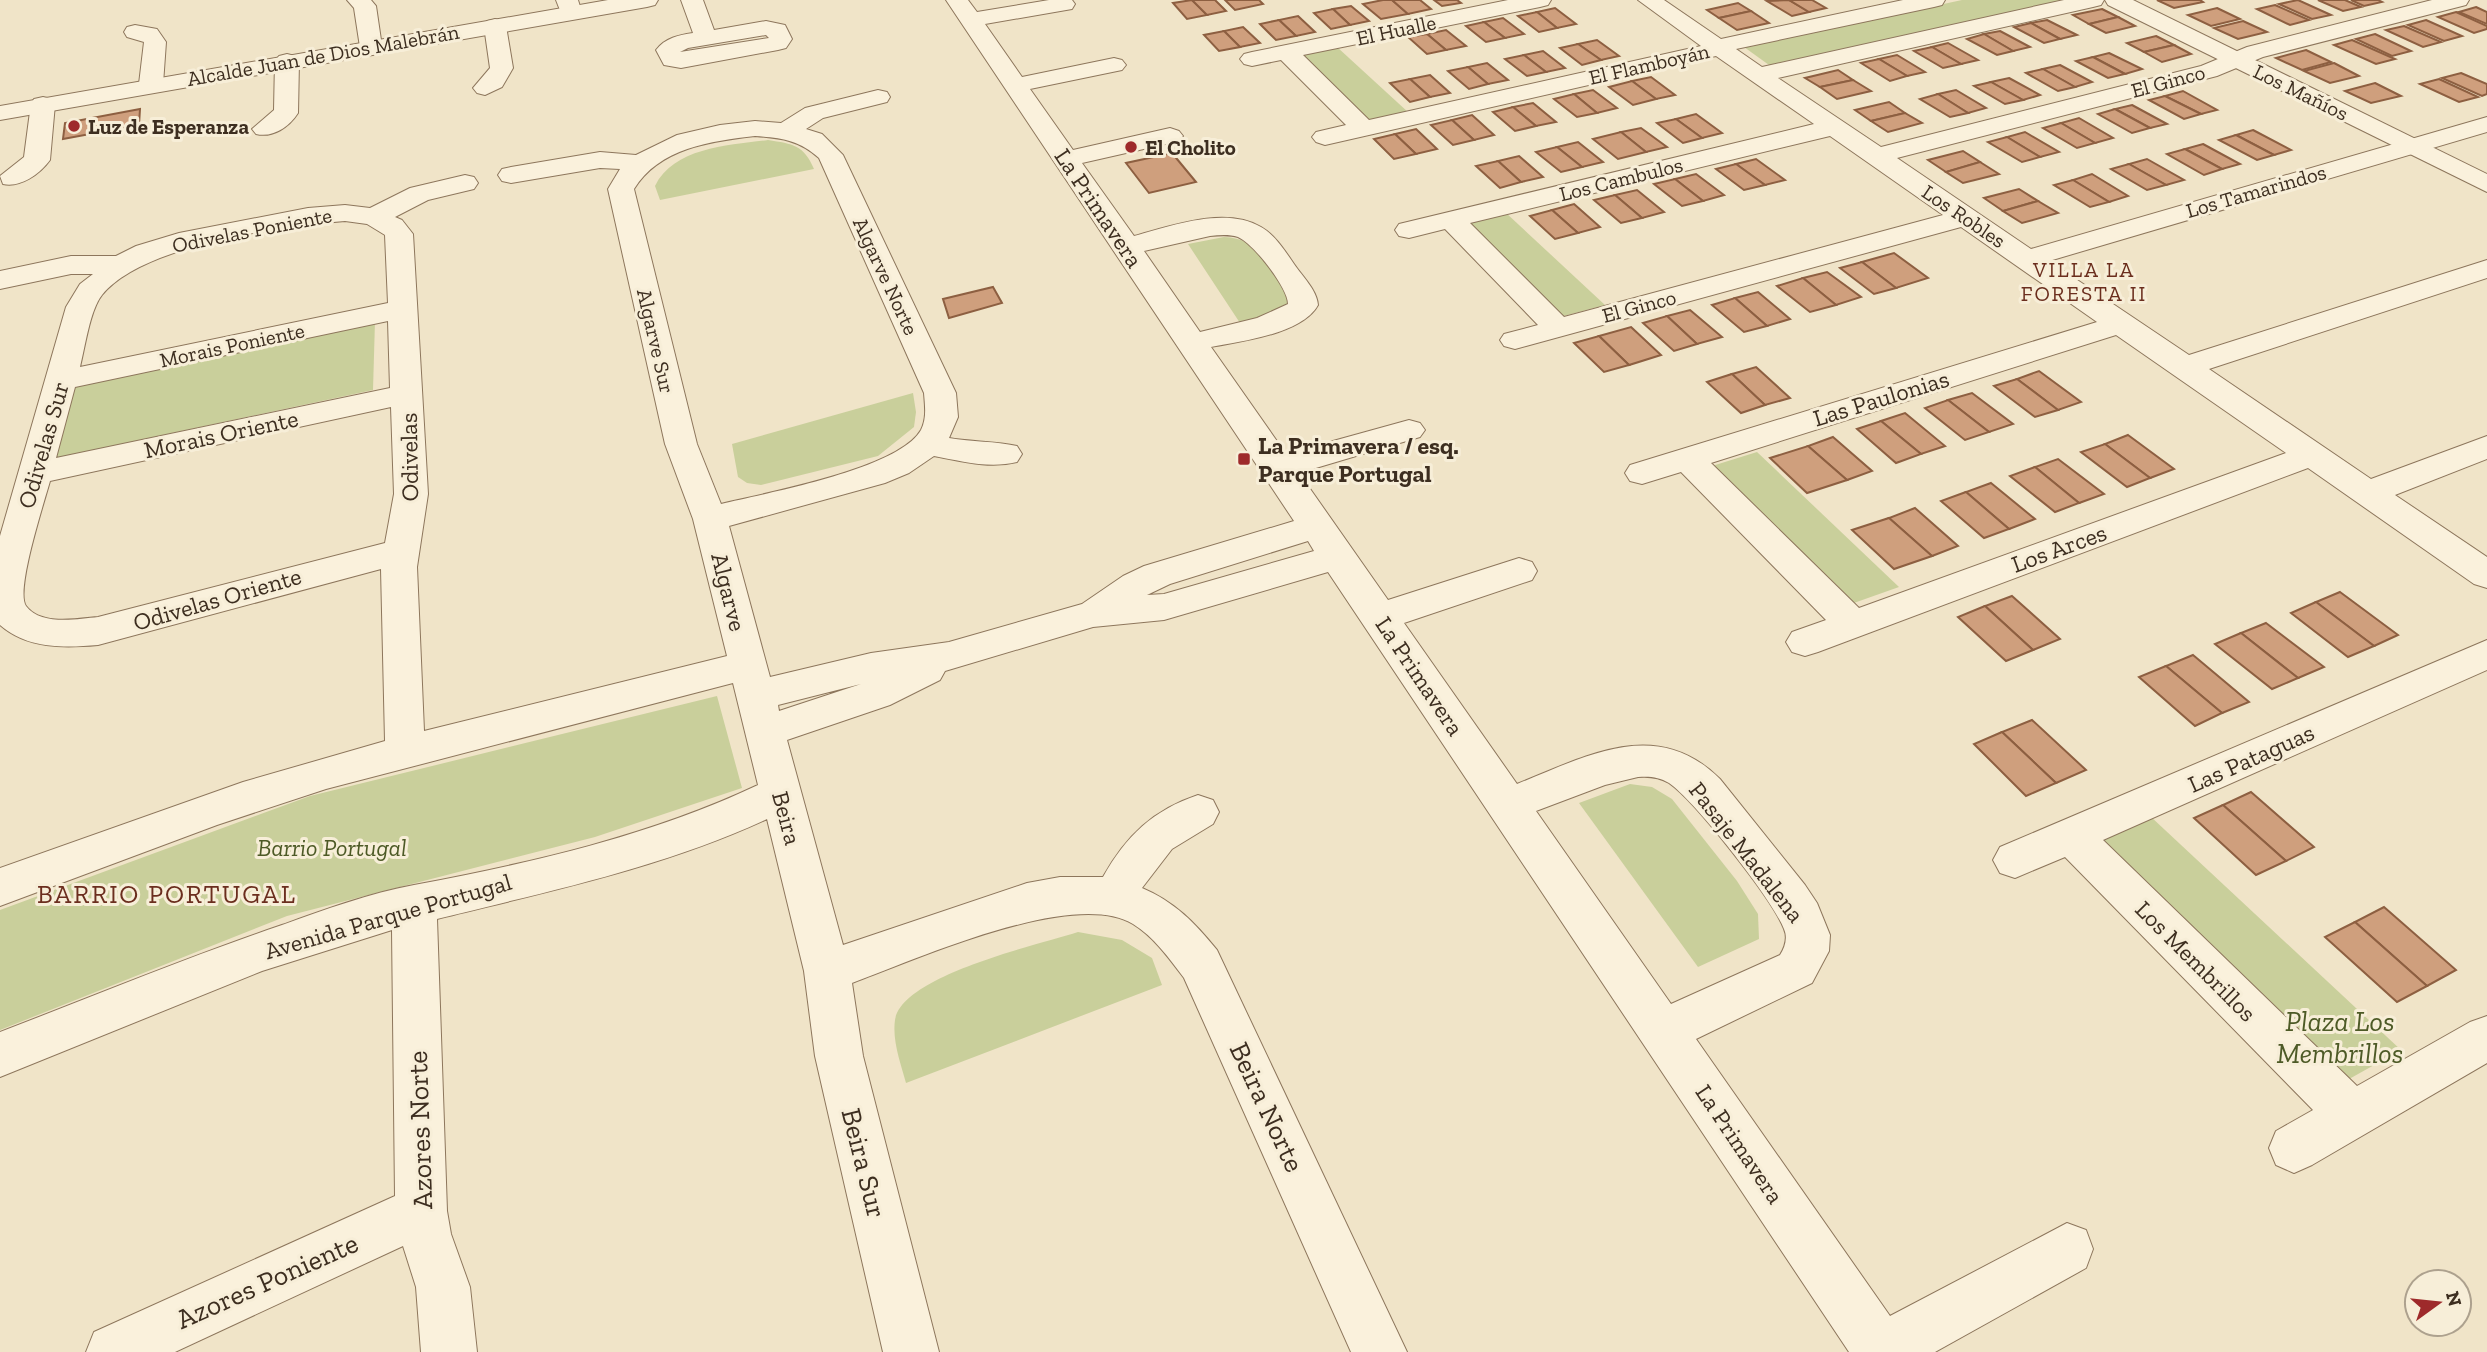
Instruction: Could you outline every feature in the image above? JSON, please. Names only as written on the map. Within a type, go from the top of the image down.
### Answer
[{"type":"street","points":[[358,0],[365,6],[371,47]]},
{"type":"street","name":"Alcalde Juan de Dios Malebrán","points":[[0,113],[495,26],[569,6],[648,0]]},
{"type":"street","points":[[692,0],[706,38]]},
{"type":"street","name":"El Hualle","points":[[1252,59],[1541,0]]},
{"type":"street","name":"Los Robles","points":[[1649,0],[2487,575]]},
{"type":"street","name":"El Flamboyán","points":[[1325,137],[1934,0]]},
{"type":"street","points":[[1758,75],[2093,0]]},
{"type":"street","name":"Los Mañíos","points":[[2116,0],[2487,184]]},
{"type":"street","name":"El Ginco","points":[[1876,156],[2209,71],[2255,52],[2458,0]]},
{"type":"street","points":[[964,10],[1064,4]]},
{"type":"street","name":"La Primavera","points":[[964,10],[1882,1351]]},
{"type":"street","points":[[485,88],[499,78],[503,68],[495,26]]},
{"type":"street","points":[[135,32],[149,34],[155,42],[151,85]]},
{"type":"street","points":[[1286,52],[1364,128]]},
{"type":"street","points":[[265,129],[286,113],[287,61]]},
{"type":"street","points":[[1015,85],[1114,65]]},
{"type":"street","points":[[787,131],[814,113],[878,97]]},
{"type":"street","points":[[12,177],[37,160],[43,104]]},
{"type":"street","name":"Los Tamarindos","points":[[2026,259],[2487,124]]},
{"type":"street","name":"Los Cambulos","points":[[1409,230],[1834,127]]},
{"type":"street","name":"Algarve Norte","points":[[638,163],[658,151],[692,140],[754,129],[787,131],[807,136],[826,148],[944,406],[942,420],[926,444],[901,464],[880,474],[710,519]]},
{"type":"street","points":[[1065,159],[1170,135]]},
{"type":"street","points":[[511,175],[600,160],[638,163]]},
{"type":"street","name":"Algarve Sur","points":[[638,163],[623,181],[622,198],[681,444],[710,519]]},
{"type":"street","points":[[374,217],[419,194],[465,183]]},
{"type":"street","name":"Odivelas Poniente","points":[[121,265],[167,245],[308,216],[345,213],[374,217]]},
{"type":"street","name":"Odivelas","points":[[374,217],[392,226],[399,234],[411,506],[401,551],[405,751]]},
{"type":"street","name":"El Ginco","points":[[1514,340],[1966,217]]},
{"type":"street","points":[[1451,220],[1558,328]]},
{"type":"street","points":[[1126,247],[1213,227],[1244,229],[1256,236],[1304,301],[1302,308],[1288,318],[1191,343]]},
{"type":"street","points":[[0,280],[71,265],[121,265]]},
{"type":"street","name":"Odivelas Sur","points":[[32,628],[8,611],[4,599],[4,585],[85,299],[99,282],[121,265]]},
{"type":"street","points":[[2184,367],[2487,269]]},
{"type":"street","name":"Morais Poniente","points":[[61,380],[403,309]]},
{"type":"street","name":"Las Paulonias","points":[[1642,473],[2121,324]]},
{"type":"street","name":"Morais Oriente","points":[[36,473],[407,394]]},
{"type":"street","points":[[1277,468],[1409,430]]},
{"type":"street","points":[[926,444],[979,454],[1005,454]]},
{"type":"street","points":[[2367,493],[2487,447]]},
{"type":"street","name":"Los Arces","points":[[1805,642],[2312,455]]},
{"type":"street","points":[[1687,459],[1853,624]]},
{"type":"street","name":"Algarve","points":[[710,519],[756,698]]},
{"type":"street","points":[[1093,614],[1136,585],[1157,575],[1317,526]]},
{"type":"street","name":"Odivelas Oriente","points":[[32,628],[62,633],[98,631],[401,551]]},
{"type":"street","points":[[0,887],[243,799],[405,751],[611,703],[876,694],[949,656],[1093,614],[1164,607],[1338,557]]},
{"type":"street","points":[[1379,617],[1519,571]]},
{"type":"street","name":"Las Pataguas","points":[[2015,860],[2487,654]]},
{"type":"street","name":"Beira","points":[[756,698],[827,971]]},
{"type":"street","name":"Pasaje Madalena","points":[[1508,805],[1635,760],[1665,763],[1681,770],[1706,792],[1794,904],[1808,932],[1804,958],[1796,969],[1663,1031]]},
{"type":"street","name":"Avenida Parque Portugal","points":[[0,1055],[145,994],[258,952],[414,904],[655,845],[716,822],[780,793]]},
{"type":"street","points":[[1114,898],[1137,857],[1149,842],[1180,820],[1198,812]]},
{"type":"street","name":"Los Membrillos","points":[[2071,836],[2351,1115]]},
{"type":"street","name":"Beira Norte","points":[[827,971],[1040,897],[1090,894],[1114,898],[1142,907],[1165,922],[1186,941],[1201,964],[1379,1352]]},
{"type":"street","name":"Azores Norte","points":[[414,904],[421,1211],[425,1234],[443,1287],[449,1352]]},
{"type":"street","name":"Beira Sur","points":[[827,971],[839,1056],[911,1352]]},
{"type":"street","points":[[2294,1148],[2487,1038]]},
{"type":"street","name":"Azores Poniente","points":[[114,1352],[421,1211]]},
{"type":"street","points":[[1882,1351],[2067,1249]]},
{"type":"green space","points":[[1962,0],[2063,0],[1769,65],[1744,47]]},
{"type":"green space","points":[[1337,47],[1409,113],[1370,122],[1301,54]]},
{"type":"green space","points":[[768,140],[802,150],[814,169],[660,200],[655,186],[675,163],[704,150]]},
{"type":"green space","points":[[1505,212],[1605,305],[1560,317],[1463,222]]},
{"type":"green space","points":[[1224,237],[1256,248],[1290,294],[1288,309],[1240,323],[1188,244]]},
{"type":"green space","points":[[375,321],[373,390],[56,458],[76,382]]},
{"type":"green space","points":[[913,393],[916,412],[914,427],[878,456],[761,485],[747,483],[738,477],[732,444]]},
{"type":"green space","points":[[1757,452],[1899,587],[1851,604],[1712,466]]},
{"type":"green space","name":"Barrio Portugal","points":[[717,696],[742,788],[595,837],[287,916],[0,1030],[0,910],[310,796]]},
{"type":"green space","points":[[1630,784],[1652,787],[1672,799],[1737,881],[1758,914],[1759,939],[1698,967],[1579,803]]},
{"type":"green space","name":"Plaza Los Membrillos","points":[[2150,816],[2401,1050],[2342,1083],[2095,841]]},
{"type":"green space","points":[[1078,932],[1122,940],[1152,958],[1162,985],[906,1083],[894,1028],[903,1004],[921,989],[974,964]]},
{"type":"building","points":[[1192,0],[1207,15],[1187,19],[1173,3]]},
{"type":"building","points":[[1192,0],[1215,0],[1226,11],[1207,15]]},
{"type":"building","points":[[1225,0],[1259,0],[1263,4],[1235,10]]},
{"type":"building","points":[[1392,0],[1408,14],[1381,19],[1363,4]]},
{"type":"building","points":[[1392,0],[1420,0],[1431,9],[1408,14]]},
{"type":"building","points":[[1434,0],[1457,0],[1461,3],[1442,6]]},
{"type":"building","points":[[1789,0],[1809,12],[1792,16],[1767,1]]},
{"type":"building","points":[[1789,0],[1812,0],[1826,8],[1809,12]]},
{"type":"building","points":[[2157,0],[2200,0],[2203,2],[2174,8]]},
{"type":"building","points":[[2298,0],[2331,15],[2312,19],[2279,4]]},
{"type":"building","points":[[2318,0],[2345,0],[2361,7],[2343,11]]},
{"type":"building","points":[[2351,0],[2378,0],[2382,2],[2364,6]]},
{"type":"building","points":[[1738,3],[1751,11],[1719,18],[1707,10]]},
{"type":"building","points":[[2275,5],[2309,20],[2290,25],[2257,9]]},
{"type":"building","points":[[1351,6],[1369,21],[1350,25],[1333,9]]},
{"type":"building","points":[[2476,7],[2487,12],[2487,24],[2459,12]]},
{"type":"building","points":[[1555,8],[1576,24],[1557,28],[1537,12]]},
{"type":"building","points":[[2217,8],[2240,19],[2211,26],[2188,15]]},
{"type":"building","points":[[1333,9],[1350,25],[1331,29],[1314,13]]},
{"type":"building","points":[[2102,9],[2118,17],[2089,24],[2073,15]]},
{"type":"building","points":[[1751,11],[1769,23],[1737,30],[1719,18]]},
{"type":"building","points":[[1537,12],[1557,28],[1539,32],[1518,16]]},
{"type":"building","points":[[2456,12],[2487,26],[2487,29],[2474,33],[2438,17]]},
{"type":"building","points":[[1298,16],[1315,32],[1296,36],[1279,20]]},
{"type":"building","points":[[2118,17],[2135,26],[2106,33],[2089,24]]},
{"type":"building","points":[[1503,18],[1524,34],[1505,38],[1484,22]]},
{"type":"building","points":[[1279,20],[1296,36],[1276,40],[1260,24]]},
{"type":"building","points":[[2047,20],[2077,35],[2060,39],[2031,23]]},
{"type":"building","points":[[2426,20],[2462,36],[2444,41],[2408,25]]},
{"type":"building","points":[[2243,21],[2267,32],[2238,39],[2214,28]]},
{"type":"building","points":[[1484,22],[1505,38],[1486,42],[1466,26]]},
{"type":"building","points":[[2031,23],[2060,39],[2044,43],[2014,27]]},
{"type":"building","points":[[2404,26],[2441,42],[2423,47],[2386,30]]},
{"type":"building","points":[[1243,27],[1260,43],[1240,47],[1224,31]]},
{"type":"building","points":[[1446,30],[1466,46],[1446,50],[1427,34]]},
{"type":"building","points":[[1224,31],[1240,47],[1219,51],[1204,35]]},
{"type":"building","points":[[2000,31],[2030,47],[2013,51],[1984,34]]},
{"type":"building","points":[[1427,34],[1446,50],[1427,54],[1408,37]]},
{"type":"building","points":[[1984,34],[2013,51],[1997,55],[1967,39]]},
{"type":"building","points":[[2375,34],[2411,51],[2392,56],[2356,39]]},
{"type":"building","points":[[2156,36],[2174,45],[2144,52],[2127,43]]},
{"type":"building","points":[[1597,40],[1619,56],[1601,60],[1578,44]]},
{"type":"building","points":[[2352,40],[2395,59],[2376,64],[2334,45]]},
{"type":"building","points":[[1948,43],[1978,60],[1961,64],[1932,47]]},
{"type":"building","points":[[1578,44],[1601,60],[1582,65],[1560,48]]},
{"type":"building","points":[[2174,45],[2191,54],[2162,62],[2144,52]]},
{"type":"building","points":[[1932,47],[1961,64],[1943,68],[1914,51]]},
{"type":"building","points":[[2306,50],[2331,62],[2302,70],[2276,58]]},
{"type":"building","points":[[1543,51],[1565,68],[1546,72],[1524,55]]},
{"type":"building","points":[[2109,53],[2142,69],[2125,74],[2093,57]]},
{"type":"building","points":[[1524,55],[1546,72],[1527,76],[1505,59]]},
{"type":"building","points":[[1897,55],[1925,72],[1907,76],[1879,59]]},
{"type":"building","points":[[2093,57],[2125,74],[2108,78],[2076,61]]},
{"type":"building","points":[[1879,59],[1907,76],[1890,81],[1861,63]]},
{"type":"building","points":[[1487,63],[1508,80],[1488,84],[1468,67]]},
{"type":"building","points":[[2334,63],[2359,76],[2330,83],[2304,71]]},
{"type":"building","points":[[2060,65],[2092,82],[2075,87],[2043,69]]},
{"type":"building","points":[[1468,67],[1488,84],[1469,89],[1448,71]]},
{"type":"building","points":[[2043,69],[2075,87],[2058,91],[2026,73]]},
{"type":"building","points":[[1838,70],[1853,80],[1820,87],[1805,78]]},
{"type":"building","points":[[2461,73],[2487,84],[2487,94],[2482,96],[2442,78]]},
{"type":"building","points":[[1430,75],[1450,93],[1430,97],[1410,79]]},
{"type":"building","points":[[1651,77],[1675,95],[1656,99],[1632,81]]},
{"type":"building","points":[[2009,78],[2040,95],[2023,100],[1991,82]]},
{"type":"building","points":[[1410,79],[1430,97],[1410,102],[1390,83]]},
{"type":"building","points":[[2439,79],[2478,97],[2459,102],[2420,84]]},
{"type":"building","points":[[1853,80],[1871,91],[1837,99],[1820,87]]},
{"type":"building","points":[[1632,81],[1656,99],[1633,105],[1609,87]]},
{"type":"building","points":[[1991,82],[2023,100],[2005,104],[1974,86]]},
{"type":"building","points":[[2375,83],[2401,96],[2371,103],[2345,91]]},
{"type":"building","points":[[1593,90],[1617,108],[1597,113],[1574,94]]},
{"type":"building","points":[[1956,90],[1986,108],[1968,113],[1938,94]]},
{"type":"building","points":[[2183,91],[2217,110],[2201,114],[2165,96]]},
{"type":"building","points":[[1574,94],[1597,113],[1577,117],[1554,99]]},
{"type":"building","points":[[1938,94],[1968,113],[1950,117],[1920,99]]},
{"type":"building","points":[[2165,96],[2201,114],[2184,119],[2149,100]]},
{"type":"building","points":[[1889,102],[1905,113],[1871,121],[1855,110]]},
{"type":"building","points":[[1533,103],[1556,122],[1536,126],[1513,107]]},
{"type":"building","points":[[2132,105],[2167,124],[2150,128],[2115,109]]},
{"type":"building","points":[[1513,107],[1536,126],[1515,131],[1493,112]]},
{"type":"building","points":[[140,109],[139,125],[63,139],[65,123]]},
{"type":"building","points":[[2115,109],[2150,128],[2132,133],[2098,114]]},
{"type":"building","points":[[1905,113],[1922,123],[1888,132],[1871,121]]},
{"type":"building","points":[[1696,114],[1722,133],[1702,138],[1676,119]]},
{"type":"building","points":[[1472,115],[1494,135],[1474,140],[1452,120]]},
{"type":"building","points":[[2079,118],[2113,138],[2095,143],[2061,123]]},
{"type":"building","points":[[1676,119],[1702,138],[1683,143],[1657,123]]},
{"type":"building","points":[[1452,120],[1474,140],[1453,145],[1431,125]]},
{"type":"building","points":[[2061,123],[2095,143],[2077,148],[2043,128]]},
{"type":"building","points":[[1641,128],[1667,147],[1646,152],[1621,132]]},
{"type":"building","points":[[1416,129],[1437,149],[1416,154],[1395,134]]},
{"type":"building","points":[[2253,130],[2291,150],[2274,155],[2236,135]]},
{"type":"building","points":[[1621,132],[1646,152],[1618,159],[1593,139]]},
{"type":"building","points":[[2025,132],[2059,152],[2040,157],[2007,137]]},
{"type":"building","points":[[1395,134],[1416,154],[1394,159],[1374,139]]},
{"type":"building","points":[[2236,135],[2274,155],[2257,160],[2219,140]]},
{"type":"building","points":[[2007,137],[2040,157],[2022,162],[1988,142]]},
{"type":"building","points":[[1578,142],[1603,162],[1582,167],[1557,147]]},
{"type":"building","points":[[2203,144],[2240,164],[2222,169],[2185,149]]},
{"type":"building","points":[[1557,147],[1582,167],[1561,172],[1536,152]]},
{"type":"building","points":[[2185,149],[2222,169],[2204,175],[2167,154]]},
{"type":"building","points":[[1963,151],[1980,162],[1946,172],[1928,160]]},
{"type":"building","points":[[1172,153],[1196,182],[1149,193],[1126,163]]},
{"type":"building","points":[[1519,156],[1543,177],[1521,182],[1498,161]]},
{"type":"building","points":[[1756,159],[1785,180],[1765,185],[1736,164]]},
{"type":"building","points":[[2147,159],[2184,180],[2166,185],[2129,164]]},
{"type":"building","points":[[1498,161],[1521,182],[1500,188],[1476,166]]},
{"type":"building","points":[[1980,162],[1999,174],[1963,183],[1946,172]]},
{"type":"building","points":[[1736,164],[1765,185],[1744,190],[1716,169]]},
{"type":"building","points":[[2129,164],[2166,185],[2147,190],[2111,169]]},
{"type":"building","points":[[1696,174],[1724,195],[1703,201],[1675,179]]},
{"type":"building","points":[[2092,174],[2128,196],[2109,202],[2073,180]]},
{"type":"building","points":[[1675,179],[1703,201],[1682,206],[1654,184]]},
{"type":"building","points":[[2073,180],[2109,202],[2090,207],[2054,185]]},
{"type":"building","points":[[2019,189],[2038,201],[2003,211],[1984,198]]},
{"type":"building","points":[[1637,190],[1664,212],[1642,218],[1615,195]]},
{"type":"building","points":[[1615,195],[1642,218],[1621,223],[1594,200]]},
{"type":"building","points":[[2038,201],[2058,213],[2022,223],[2003,211]]},
{"type":"building","points":[[1574,204],[1600,227],[1578,233],[1552,210]]},
{"type":"building","points":[[1552,210],[1578,233],[1555,239],[1530,216]]},
{"type":"building","points":[[1894,253],[1928,278],[1896,288],[1862,262]]},
{"type":"building","points":[[1862,262],[1896,288],[1874,294],[1840,268]]},
{"type":"building","points":[[1827,272],[1861,297],[1836,305],[1803,278]]},
{"type":"building","points":[[1803,278],[1836,305],[1810,312],[1777,286]]},
{"type":"building","points":[[993,287],[1002,303],[949,318],[943,299]]},
{"type":"building","points":[[1758,292],[1790,319],[1767,326],[1735,298]]},
{"type":"building","points":[[1735,298],[1767,326],[1744,332],[1712,305]]},
{"type":"building","points":[[1690,310],[1722,337],[1697,344],[1667,316]]},
{"type":"building","points":[[1667,316],[1697,344],[1674,351],[1643,323]]},
{"type":"building","points":[[1631,327],[1661,355],[1629,365],[1599,336]]},
{"type":"building","points":[[1599,336],[1629,365],[1604,372],[1574,343]]},
{"type":"building","points":[[1756,367],[1790,398],[1765,405],[1732,374]]},
{"type":"building","points":[[2039,371],[2081,402],[2058,410],[2017,379]]},
{"type":"building","points":[[1732,374],[1765,405],[1741,413],[1707,382]]},
{"type":"building","points":[[2017,379],[2058,410],[2035,417],[1994,386]]},
{"type":"building","points":[[1972,393],[2013,424],[1989,432],[1948,400]]},
{"type":"building","points":[[1948,400],[1989,432],[1965,440],[1925,408]]},
{"type":"building","points":[[1905,413],[1945,446],[1921,454],[1881,421]]},
{"type":"building","points":[[1881,421],[1921,454],[1896,463],[1857,429]]},
{"type":"building","points":[[2128,435],[2174,469],[2150,478],[2105,444]]},
{"type":"building","points":[[1833,437],[1872,471],[1847,480],[1808,446]]},
{"type":"building","points":[[2105,444],[2150,478],[2127,487],[2081,452]]},
{"type":"building","points":[[1808,446],[1847,480],[1807,493],[1770,458]]},
{"type":"building","points":[[2058,459],[2104,494],[2079,503],[2035,467]]},
{"type":"building","points":[[2035,467],[2079,503],[2055,512],[2010,476]]},
{"type":"building","points":[[1991,483],[2035,519],[2009,529],[1966,492]]},
{"type":"building","points":[[1966,492],[2009,529],[1984,538],[1941,501]]},
{"type":"building","points":[[1915,508],[1958,546],[1932,556],[1889,518]]},
{"type":"building","points":[[1889,518],[1932,556],[1894,569],[1852,530]]},
{"type":"building","points":[[2340,592],[2398,635],[2374,646],[2316,602]]},
{"type":"building","points":[[2012,596],[2060,639],[2033,650],[1985,606]]},
{"type":"building","points":[[2316,602],[2374,646],[2348,657],[2291,613]]},
{"type":"building","points":[[1985,606],[2033,650],[2006,661],[1958,617]]},
{"type":"building","points":[[2266,623],[2324,667],[2298,678],[2241,633]]},
{"type":"building","points":[[2241,633],[2298,678],[2272,689],[2215,644]]},
{"type":"building","points":[[2193,655],[2249,702],[2222,713],[2166,666]]},
{"type":"building","points":[[2166,666],[2222,713],[2195,726],[2139,677]]},
{"type":"building","points":[[2032,720],[2086,770],[2056,783],[2002,732]]},
{"type":"building","points":[[2002,732],[2056,783],[2026,796],[1974,744]]},
{"type":"building","points":[[2251,792],[2314,847],[2286,861],[2223,805]]},
{"type":"building","points":[[2223,805],[2286,861],[2256,875],[2194,818]]},
{"type":"building","points":[[2384,907],[2456,970],[2427,986],[2355,922]]},
{"type":"building","points":[[2355,922],[2427,986],[2397,1002],[2325,937]]},
{"type":"place","name":"Luz de Esperanza","points":[[74,126]]},
{"type":"place","name":"El Cholito","points":[[1131,147]]},
{"type":"place","name":"La Primavera / esq. Parque Portugal","points":[[1244,459]]},
{"type":"district","name":"VILLA LA FORESTA II","points":[[2084,281]]},
{"type":"district","name":"BARRIO PORTUGAL","points":[[167,894]]}]
